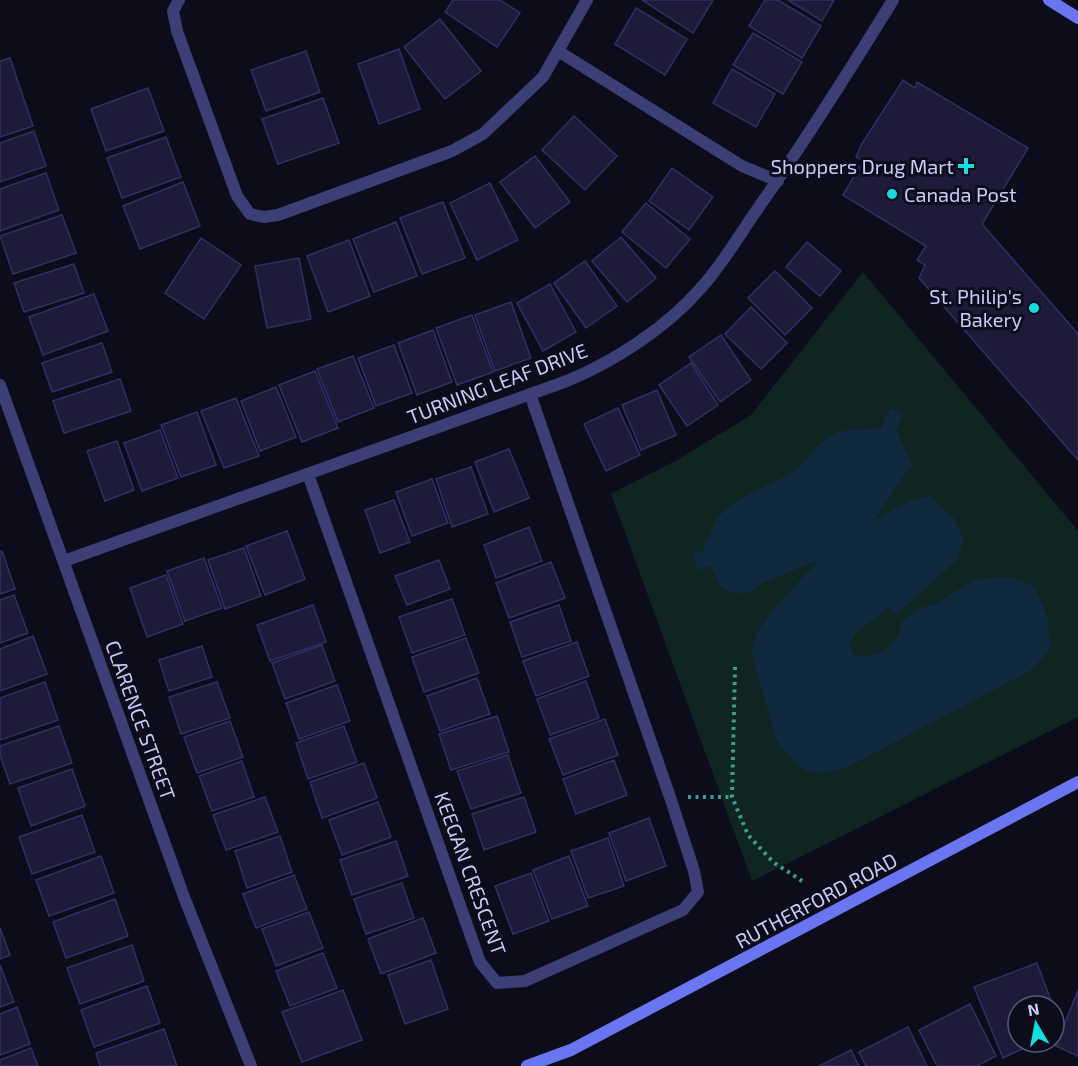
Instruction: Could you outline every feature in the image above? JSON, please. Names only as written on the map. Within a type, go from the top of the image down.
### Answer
[{"type":"main road","points":[[1049,0],[1078,18]]},
{"type":"main road","name":"RUTHERFORD ROAD","points":[[527,1066],[571,1050],[1078,782]]},
{"type":"main road","name":"RUTHERFORD ROAD","points":[[555,1066],[571,1050]]},
{"type":"street","points":[[179,0],[173,11],[177,31],[237,196],[250,214],[264,217],[278,215],[425,162],[473,140],[502,117],[543,77],[587,0]]},
{"type":"street","name":"TURNING LEAF DRIVE","points":[[64,561],[567,381],[604,363],[681,308],[717,268],[778,181],[892,0]]},
{"type":"street","points":[[558,51],[742,166],[778,181]]},
{"type":"street","name":"CLARENCE STREET","points":[[0,385],[180,887],[251,1066]]},
{"type":"street","name":"KEEGAN CRESCENT","points":[[308,474],[480,962],[497,984],[525,981],[683,910],[698,892],[694,871],[670,797],[530,394]]},
{"type":"path","points":[[735,667],[732,797],[748,835],[773,862],[802,881]]},
{"type":"path","points":[[670,797],[732,797]]},
{"type":"green space","points":[[863,272],[1078,531],[1078,717],[752,881],[611,494],[679,459],[751,415]]},
{"type":"water","points":[[890,408],[904,415],[896,430],[913,467],[907,471],[875,519],[915,499],[930,496],[954,518],[964,540],[956,561],[896,615],[889,607],[856,633],[849,645],[854,656],[871,655],[886,649],[897,637],[902,621],[920,608],[936,604],[974,580],[1009,577],[1034,586],[1048,617],[1050,650],[1030,671],[844,769],[830,772],[810,771],[797,765],[777,741],[752,652],[756,635],[771,611],[819,560],[762,583],[752,591],[735,594],[721,587],[711,566],[698,570],[692,555],[705,550],[703,543],[710,539],[713,526],[729,507],[791,473],[823,441],[836,433],[881,428]]},
{"type":"building","points":[[453,0],[500,0],[520,13],[497,47],[445,12]]},
{"type":"building","points":[[642,0],[713,0],[693,33]]},
{"type":"building","points":[[765,0],[778,0],[821,26],[802,58],[749,26]]},
{"type":"building","points":[[788,0],[834,0],[822,21]]},
{"type":"building","points":[[636,8],[687,39],[665,75],[615,44]]},
{"type":"building","points":[[440,19],[481,71],[445,99],[404,47]]},
{"type":"building","points":[[753,33],[802,62],[783,94],[733,65]]},
{"type":"building","points":[[399,49],[420,109],[379,124],[358,64]]},
{"type":"building","points":[[306,51],[320,92],[266,111],[251,70]]},
{"type":"building","points":[[10,58],[33,126],[0,137],[0,61]]},
{"type":"building","points":[[732,69],[775,94],[756,127],[713,103]]},
{"type":"building","points":[[903,80],[915,88],[917,82],[1028,148],[982,224],[1078,334],[1078,460],[919,278],[925,265],[917,260],[926,246],[843,195],[863,161],[856,157],[861,145]]},
{"type":"building","points":[[148,88],[164,131],[106,151],[91,109]]},
{"type":"building","points":[[323,98],[339,143],[278,164],[262,119]]},
{"type":"building","points":[[574,116],[617,156],[585,190],[542,150]]},
{"type":"building","points":[[34,131],[46,166],[0,182],[0,143]]},
{"type":"building","points":[[166,137],[181,177],[122,198],[107,158]]},
{"type":"building","points":[[535,156],[570,202],[535,228],[500,182]]},
{"type":"building","points":[[672,168],[713,197],[689,230],[649,201]]},
{"type":"building","points":[[46,173],[59,210],[0,231],[0,189]]},
{"type":"building","points":[[183,182],[200,226],[140,249],[123,206]]},
{"type":"building","points":[[490,183],[518,240],[477,260],[450,203]]},
{"type":"building","points":[[443,202],[465,258],[422,274],[400,218]]},
{"type":"building","points":[[646,203],[690,239],[666,268],[622,232]]},
{"type":"building","points":[[62,215],[76,253],[13,274],[0,236]]},
{"type":"building","points":[[396,222],[417,276],[374,292],[353,239]]},
{"type":"building","points":[[621,237],[656,278],[627,302],[592,261]]},
{"type":"building","points":[[201,238],[241,265],[204,319],[165,293]]},
{"type":"building","points":[[349,240],[370,296],[328,312],[307,256]]},
{"type":"building","points":[[807,242],[841,271],[820,296],[786,267]]},
{"type":"building","points":[[299,258],[311,319],[267,328],[255,266]]},
{"type":"building","points":[[585,261],[617,306],[586,328],[554,283]]},
{"type":"building","points":[[74,264],[84,293],[24,312],[14,283]]},
{"type":"building","points":[[775,271],[812,308],[785,335],[748,298]]},
{"type":"building","points":[[550,284],[576,332],[543,351],[517,303]]},
{"type":"building","points":[[94,294],[108,331],[43,355],[29,317]]},
{"type":"building","points":[[511,302],[531,358],[495,371],[475,315]]},
{"type":"building","points":[[751,307],[787,343],[761,369],[725,334]]},
{"type":"building","points":[[472,315],[493,372],[457,385],[436,328]]},
{"type":"building","points":[[433,330],[452,382],[417,395],[398,343]]},
{"type":"building","points":[[721,335],[751,380],[720,402],[689,357]]},
{"type":"building","points":[[102,343],[112,372],[52,392],[42,363]]},
{"type":"building","points":[[394,345],[412,393],[376,406],[358,358]]},
{"type":"building","points":[[353,356],[374,408],[338,422],[317,369]]},
{"type":"building","points":[[691,363],[718,405],[687,426],[659,385]]},
{"type":"building","points":[[315,371],[338,428],[302,442],[279,385]]},
{"type":"building","points":[[120,379],[131,411],[64,433],[53,401]]},
{"type":"building","points":[[276,387],[296,437],[260,451],[241,401]]},
{"type":"building","points":[[657,390],[676,435],[641,450],[622,405]]},
{"type":"building","points":[[236,398],[259,456],[224,468],[201,411]]},
{"type":"building","points":[[618,408],[640,455],[606,471],[584,424]]},
{"type":"building","points":[[197,412],[216,465],[181,477],[161,425]]},
{"type":"building","points":[[160,430],[178,478],[142,491],[124,443]]},
{"type":"building","points":[[117,441],[134,490],[105,501],[87,451]]},
{"type":"building","points":[[509,449],[529,498],[494,512],[475,462]]},
{"type":"building","points":[[471,467],[488,514],[452,527],[436,479]]},
{"type":"building","points":[[432,479],[448,523],[412,536],[396,492]]},
{"type":"building","points":[[394,500],[410,542],[380,553],[365,510]]},
{"type":"building","points":[[529,527],[542,561],[496,578],[484,545]]},
{"type":"building","points":[[287,531],[305,579],[265,595],[246,546]]},
{"type":"building","points":[[244,548],[261,596],[225,609],[208,560]]},
{"type":"building","points":[[2,551],[15,589],[0,594],[0,552]]},
{"type":"building","points":[[204,558],[222,608],[185,621],[167,571]]},
{"type":"building","points":[[439,560],[450,589],[407,605],[395,576]]},
{"type":"building","points":[[551,562],[565,598],[509,618],[496,583]]},
{"type":"building","points":[[166,575],[183,624],[147,637],[130,588]]},
{"type":"building","points":[[14,595],[28,633],[0,643],[0,600]]},
{"type":"building","points":[[452,599],[465,635],[412,653],[399,617]]},
{"type":"building","points":[[313,605],[326,642],[270,661],[257,625]]},
{"type":"building","points":[[559,605],[571,641],[522,657],[510,622]]},
{"type":"building","points":[[33,636],[47,674],[0,691],[0,649]]},
{"type":"building","points":[[466,638],[479,673],[424,692],[412,657]]},
{"type":"building","points":[[577,642],[589,676],[536,696],[523,661]]},
{"type":"building","points":[[322,645],[335,681],[285,699],[272,663]]},
{"type":"building","points":[[202,646],[212,677],[169,691],[159,660]]},
{"type":"building","points":[[477,678],[490,714],[440,731],[427,696]]},
{"type":"building","points":[[586,681],[599,718],[550,735],[537,699]]},
{"type":"building","points":[[45,682],[58,720],[0,740],[0,698]]},
{"type":"building","points":[[217,682],[230,718],[181,734],[169,697]]},
{"type":"building","points":[[337,685],[350,721],[299,739],[286,703]]},
{"type":"building","points":[[497,716],[509,752],[451,770],[439,734]]},
{"type":"building","points":[[605,719],[618,755],[563,775],[549,739]]},
{"type":"building","points":[[230,721],[243,757],[197,773],[184,737]]},
{"type":"building","points":[[59,726],[72,763],[10,784],[0,755],[0,746]]},
{"type":"building","points":[[344,726],[357,762],[308,779],[296,743]]},
{"type":"building","points":[[508,755],[521,793],[471,809],[457,771]]},
{"type":"building","points":[[614,760],[627,795],[576,814],[563,779]]},
{"type":"building","points":[[242,761],[254,797],[212,811],[199,776]]},
{"type":"building","points":[[364,763],[377,798],[322,818],[310,782]]},
{"type":"building","points":[[72,769],[85,806],[31,826],[18,788]]},
{"type":"building","points":[[265,797],[278,832],[226,850],[213,815]]},
{"type":"building","points":[[524,797],[536,832],[484,850],[472,814]]},
{"type":"building","points":[[378,802],[391,837],[342,855],[329,820]]},
{"type":"building","points":[[82,815],[95,852],[32,874],[19,837]]},
{"type":"building","points":[[649,818],[666,866],[626,881],[609,833]]},
{"type":"building","points":[[280,836],[292,872],[247,888],[235,851]]},
{"type":"building","points":[[608,838],[624,886],[588,898],[571,851]]},
{"type":"building","points":[[396,841],[408,876],[352,895],[340,860]]},
{"type":"building","points":[[101,856],[114,893],[49,916],[36,880]]},
{"type":"building","points":[[569,856],[588,906],[552,919],[533,870]]},
{"type":"building","points":[[531,873],[549,921],[513,934],[495,886]]},
{"type":"building","points":[[294,875],[307,909],[256,928],[243,894]]},
{"type":"building","points":[[402,883],[414,918],[366,934],[354,899]]},
{"type":"building","points":[[115,899],[128,936],[66,958],[53,922]]},
{"type":"building","points":[[309,912],[323,948],[276,966],[262,929]]},
{"type":"building","points":[[423,918],[436,953],[381,974],[368,939]]},
{"type":"building","points":[[0,928],[10,955],[0,959]]},
{"type":"building","points":[[132,945],[144,981],[80,1004],[67,968]]},
{"type":"building","points":[[323,953],[337,988],[290,1006],[276,971]]},
{"type":"building","points":[[431,960],[448,1009],[405,1024],[388,975]]},
{"type":"building","points":[[1037,963],[1049,994],[1006,994],[1006,1054],[1012,1054],[1003,1058],[974,987]]},
{"type":"building","points":[[0,965],[14,1002],[0,1007]]},
{"type":"building","points":[[147,986],[160,1023],[94,1047],[81,1010]]},
{"type":"building","points":[[343,990],[362,1040],[302,1062],[282,1012]]},
{"type":"building","points":[[1078,990],[1078,1056],[1066,1051],[1066,1021]]},
{"type":"building","points":[[970,1004],[996,1056],[977,1066],[937,1066],[919,1030]]},
{"type":"building","points":[[17,1007],[30,1044],[0,1055],[0,1014]]},
{"type":"building","points":[[908,1027],[927,1066],[866,1066],[859,1052]]},
{"type":"building","points":[[164,1029],[177,1066],[100,1066],[96,1053]]},
{"type":"building","points":[[31,1048],[38,1066],[0,1066],[0,1060]]},
{"type":"building","points":[[851,1050],[859,1066],[819,1066]]},
{"type":"place","name":"Shoppers Drug Mart","points":[[966,166]]},
{"type":"place","name":"Canada Post","points":[[892,194]]},
{"type":"place","name":"St. Philip's Bakery","points":[[1034,308]]}]
